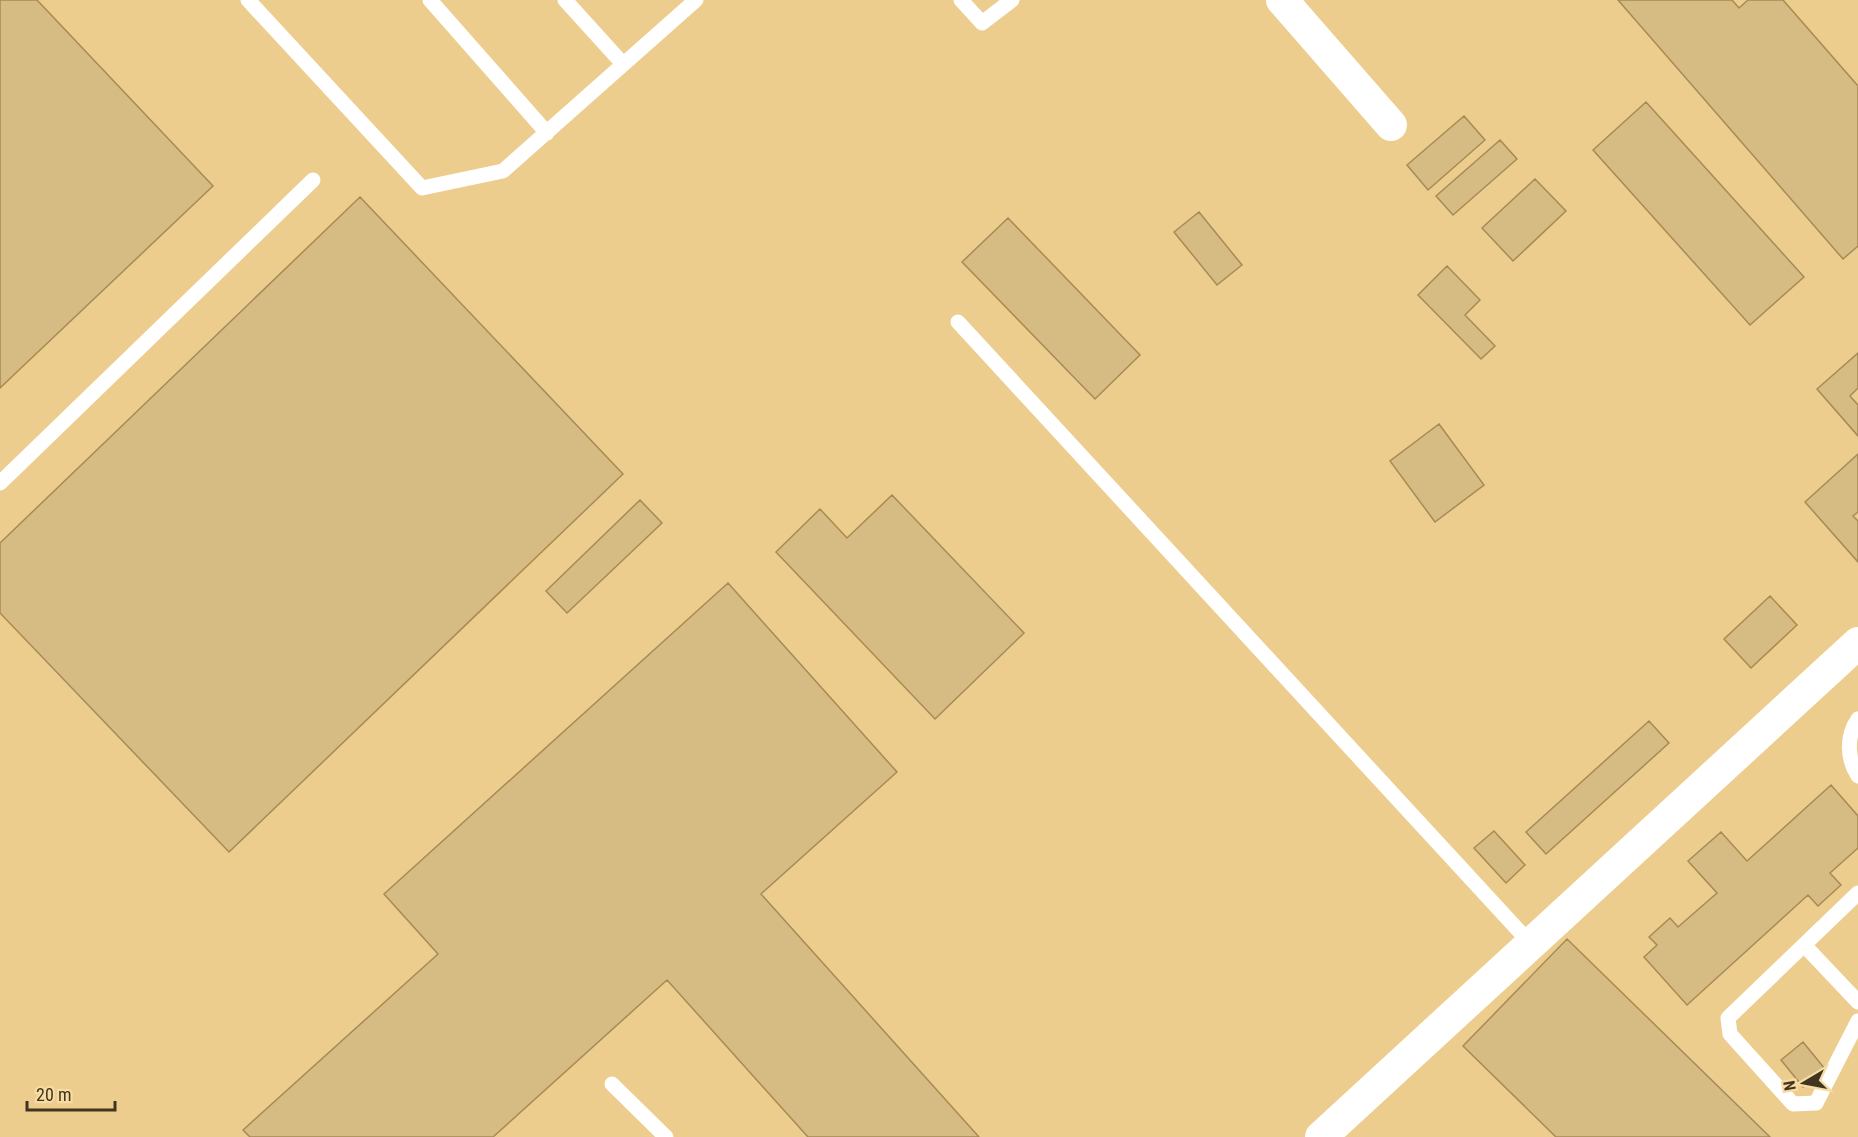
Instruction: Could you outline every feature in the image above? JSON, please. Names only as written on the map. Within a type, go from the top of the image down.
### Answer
[{"type":"street","points":[[1282,0],[1391,125]]},
{"type":"street","points":[[1321,1137],[1858,643]]},
{"type":"lane","points":[[248,0],[422,188],[504,171],[696,0]]},
{"type":"lane","points":[[430,0],[547,133]]},
{"type":"lane","points":[[565,0],[623,64]]},
{"type":"lane","points":[[961,0],[982,23],[1012,0]]},
{"type":"lane","points":[[0,483],[313,180]]},
{"type":"lane","points":[[958,322],[1531,944]]},
{"type":"lane","points":[[1858,719],[1848,754],[1858,776]]},
{"type":"lane","points":[[1858,893],[1728,1018],[1730,1034],[1793,1104],[1816,1103],[1858,1021]]},
{"type":"lane","points":[[1804,945],[1858,1002]]},
{"type":"lane","points":[[612,1084],[666,1137]]},
{"type":"shaded area","points":[[0,0],[1858,0],[1858,1137],[0,1137]]},
{"type":"building","points":[[0,0],[37,0],[213,186],[0,388]]},
{"type":"building","points":[[1618,0],[1732,0],[1739,8],[1748,0],[1783,0],[1858,86],[1858,246],[1843,259]]},
{"type":"building","points":[[1646,102],[1804,277],[1750,325],[1593,150]]},
{"type":"building","points":[[1464,116],[1485,140],[1428,190],[1407,165]]},
{"type":"building","points":[[1500,140],[1517,159],[1453,215],[1436,196]]},
{"type":"building","points":[[1535,179],[1566,211],[1513,261],[1482,228]]},
{"type":"building","points":[[360,197],[623,474],[229,852],[0,613],[0,543]]},
{"type":"building","points":[[1199,212],[1242,265],[1217,285],[1174,232]]},
{"type":"building","points":[[1008,218],[1140,355],[1095,399],[962,262]]},
{"type":"building","points":[[1447,266],[1480,300],[1465,315],[1495,346],[1481,359],[1418,295]]},
{"type":"building","points":[[1858,353],[1858,388],[1850,396],[1858,405],[1858,436],[1817,389]]},
{"type":"building","points":[[1439,424],[1484,485],[1435,522],[1390,461]]},
{"type":"building","points":[[1858,454],[1858,512],[1853,516],[1858,521],[1858,562],[1805,502]]},
{"type":"building","points":[[892,495],[1024,633],[935,719],[776,552],[820,509],[847,538]]},
{"type":"building","points":[[640,500],[662,523],[567,613],[546,591]]},
{"type":"building","points":[[728,583],[897,772],[761,894],[979,1137],[808,1137],[667,980],[493,1137],[250,1137],[243,1130],[438,954],[384,894]]},
{"type":"building","points":[[1770,596],[1797,625],[1751,668],[1724,639]]},
{"type":"building","points":[[1649,721],[1669,743],[1546,854],[1526,832]]},
{"type":"building","points":[[1831,785],[1858,816],[1858,848],[1830,873],[1841,885],[1818,906],[1808,895],[1687,1005],[1644,957],[1657,945],[1649,937],[1670,918],[1678,927],[1717,893],[1688,861],[1721,832],[1747,861]]},
{"type":"building","points":[[1494,831],[1525,865],[1506,883],[1474,848]]},
{"type":"building","points":[[1567,939],[1770,1137],[1556,1137],[1463,1046]]},
{"type":"building","points":[[1803,1042],[1825,1069],[1803,1087],[1781,1060]]}]
